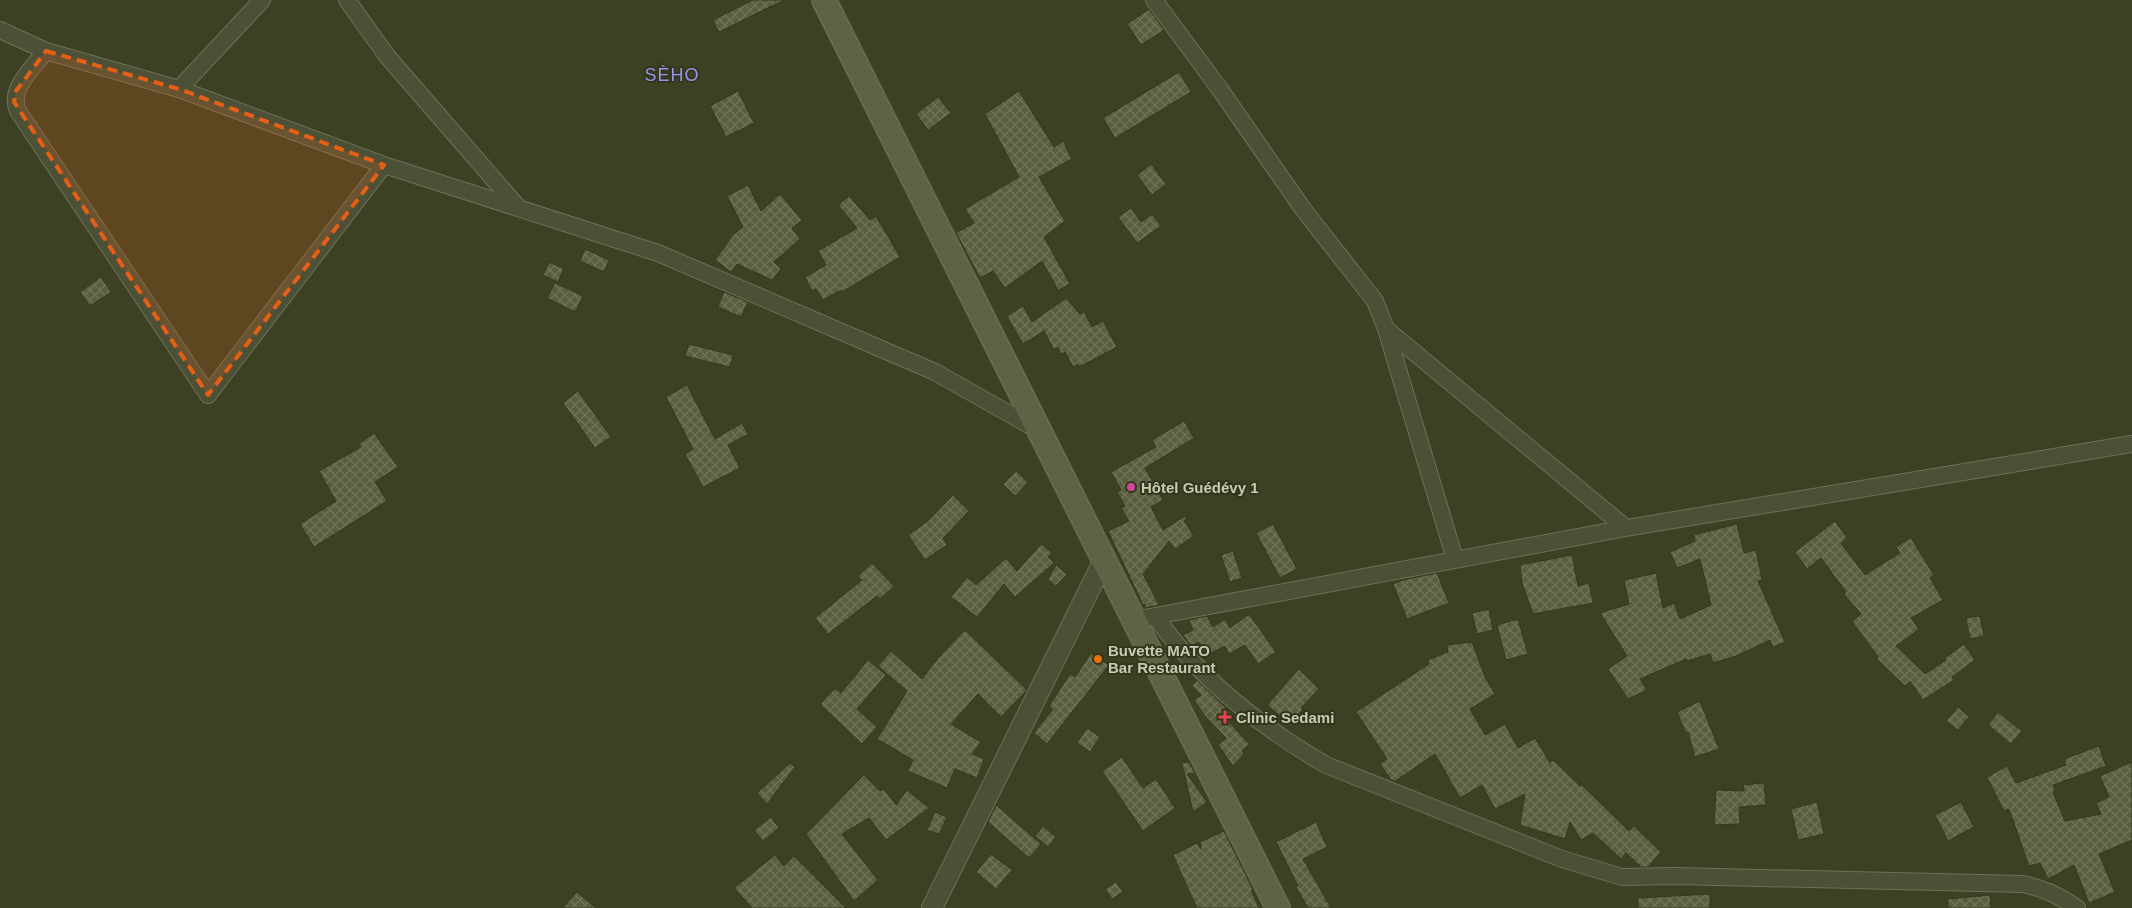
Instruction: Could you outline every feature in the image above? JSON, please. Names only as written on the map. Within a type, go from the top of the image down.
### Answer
[{"type":"main road","points":[[824,0],[1104,560],[1144,618],[1278,908]]},
{"type":"street","points":[[179,88],[262,0]]},
{"type":"street","points":[[347,0],[388,56],[518,206]]},
{"type":"street","points":[[1154,0],[1219,88],[1303,209],[1375,301],[1386,329],[1454,559]]},
{"type":"street","points":[[0,30],[46,51],[179,88],[384,165],[518,206],[658,253],[935,372],[1038,430]]},
{"type":"street","points":[[46,51],[16,91],[14,102],[18,111],[208,395],[384,165]]},
{"type":"street","points":[[1386,329],[1626,528]]},
{"type":"street","points":[[1144,618],[1626,528],[2132,444]]},
{"type":"street","points":[[932,908],[1104,560]]},
{"type":"street","points":[[1144,618],[1173,642],[1196,667],[1258,721],[1326,765],[1571,862],[1622,877],[1676,876],[2022,884],[2041,888],[2060,896],[2077,908]]},
{"type":"highlighted area","points":[[46,51],[179,89],[384,165],[208,395],[14,102],[16,91]]},
{"type":"building","points":[[753,0],[784,0],[719,32],[713,20]]},
{"type":"building","points":[[1149,9],[1164,30],[1141,45],[1127,24]]},
{"type":"building","points":[[1179,72],[1191,92],[1115,138],[1103,118]]},
{"type":"building","points":[[738,91],[754,123],[726,137],[710,106]]},
{"type":"building","points":[[1019,91],[1054,147],[1063,141],[1072,159],[1039,177],[1065,221],[1044,237],[1070,284],[1058,290],[1042,261],[1005,288],[993,271],[980,278],[956,233],[974,223],[965,209],[1019,177],[985,114]]},
{"type":"building","points":[[938,97],[951,113],[928,130],[916,114]]},
{"type":"building","points":[[1151,164],[1166,184],[1152,195],[1137,175]]},
{"type":"building","points":[[748,185],[761,211],[780,194],[802,220],[792,228],[800,239],[774,262],[781,269],[772,280],[737,264],[731,272],[715,260],[733,235],[743,227],[727,196]]},
{"type":"building","points":[[849,196],[870,220],[876,216],[900,257],[842,292],[841,290],[823,300],[816,289],[812,291],[805,277],[826,265],[818,251],[857,228],[838,205]]},
{"type":"building","points":[[1131,208],[1141,222],[1152,214],[1161,226],[1137,243],[1118,217]]},
{"type":"building","points":[[585,249],[609,260],[604,272],[580,261]]},
{"type":"building","points":[[549,262],[564,269],[558,282],[543,275]]},
{"type":"building","points":[[101,277],[111,292],[90,306],[80,292]]},
{"type":"building","points":[[555,283],[583,296],[575,312],[547,298]]},
{"type":"building","points":[[724,292],[748,302],[741,317],[718,307]]},
{"type":"building","points":[[1066,298],[1080,314],[1084,312],[1092,327],[1103,321],[1117,347],[1079,367],[1078,364],[1073,367],[1065,352],[1061,354],[1058,347],[1054,350],[1044,331],[1023,344],[1007,316],[1023,306],[1032,322]]},
{"type":"building","points":[[689,344],[733,355],[730,367],[685,356]]},
{"type":"building","points":[[687,385],[715,439],[742,423],[748,434],[728,445],[740,468],[703,487],[685,454],[693,449],[666,397]]},
{"type":"building","points":[[578,391],[611,437],[595,448],[563,403]]},
{"type":"building","points":[[1184,421],[1194,438],[1145,468],[1163,500],[1151,507],[1163,530],[1185,516],[1187,518],[1184,521],[1194,536],[1175,549],[1169,541],[1143,574],[1159,605],[1146,608],[1108,531],[1129,521],[1121,508],[1125,506],[1117,492],[1121,490],[1111,472],[1156,447],[1152,440]]},
{"type":"building","points":[[374,433],[398,467],[375,482],[387,501],[314,547],[300,524],[336,501],[319,471],[361,447],[359,444]]},
{"type":"building","points":[[1016,471],[1028,482],[1015,496],[1003,484]]},
{"type":"building","points":[[953,495],[969,511],[943,538],[947,545],[925,560],[908,535],[928,521]]},
{"type":"building","points":[[1835,521],[1847,538],[1841,543],[1865,575],[1900,553],[1896,547],[1911,538],[1934,575],[1930,578],[1943,600],[1911,618],[1919,629],[1896,646],[1925,674],[1946,660],[1945,658],[1964,644],[1975,660],[1952,677],[1954,680],[1923,700],[1910,681],[1905,686],[1877,659],[1878,657],[1852,621],[1861,614],[1844,594],[1846,592],[1821,558],[1807,569],[1795,552]]},
{"type":"building","points":[[1273,524],[1297,569],[1280,578],[1256,533]]},
{"type":"building","points":[[1737,524],[1744,553],[1756,550],[1762,580],[1758,581],[1785,642],[1773,647],[1770,640],[1736,656],[1713,663],[1710,654],[1687,661],[1686,659],[1640,679],[1647,690],[1628,699],[1608,669],[1627,656],[1600,613],[1629,604],[1624,580],[1656,573],[1663,608],[1674,603],[1680,619],[1711,605],[1700,559],[1677,568],[1670,552],[1695,541],[1694,535]]},
{"type":"building","points":[[1041,544],[1052,553],[1048,557],[1054,563],[1015,597],[1004,584],[977,617],[951,597],[967,577],[976,585],[1006,558],[1017,571]]},
{"type":"building","points":[[1233,551],[1242,578],[1230,582],[1221,555]]},
{"type":"building","points":[[1572,555],[1578,586],[1589,583],[1593,603],[1533,614],[1522,583],[1520,565]]},
{"type":"building","points":[[872,563],[894,586],[880,599],[877,596],[828,634],[815,618],[862,580],[858,576]]},
{"type":"building","points":[[1056,565],[1067,574],[1056,586],[1048,579]]},
{"type":"building","points":[[1437,573],[1449,603],[1407,619],[1393,584]]},
{"type":"building","points":[[1489,609],[1493,630],[1477,634],[1472,613]]},
{"type":"building","points":[[1249,614],[1276,652],[1258,664],[1245,645],[1229,654],[1225,646],[1206,656],[1199,642],[1191,646],[1183,635],[1193,630],[1189,620],[1207,616],[1213,627],[1225,619],[1230,628]]},
{"type":"building","points":[[1980,616],[1984,636],[1970,639],[1966,618]]},
{"type":"building","points":[[1518,619],[1528,654],[1506,660],[1497,625]]},
{"type":"building","points":[[965,630],[1027,690],[1001,717],[978,694],[951,724],[981,742],[972,754],[984,759],[977,778],[955,769],[947,788],[908,771],[913,760],[877,739],[907,691],[878,666],[891,651],[922,679],[939,657]]},
{"type":"building","points":[[1472,642],[1485,677],[1495,694],[1470,709],[1485,735],[1505,724],[1518,748],[1535,738],[1550,763],[1553,760],[1580,786],[1582,785],[1629,831],[1634,826],[1661,852],[1648,867],[1641,867],[1626,853],[1621,859],[1593,833],[1581,840],[1570,822],[1565,839],[1520,825],[1525,794],[1495,809],[1482,785],[1460,798],[1435,754],[1394,782],[1391,780],[1380,764],[1387,759],[1356,712],[1429,664],[1428,660],[1448,652],[1447,645]]},
{"type":"building","points":[[1091,653],[1109,665],[1047,744],[1034,733],[1053,709],[1049,706],[1070,674],[1075,677]]},
{"type":"building","points":[[868,660],[886,675],[857,709],[877,727],[862,744],[820,704],[835,688],[841,693]]},
{"type":"building","points":[[1299,669],[1319,689],[1301,708],[1303,709],[1290,724],[1267,705]]},
{"type":"building","points":[[1197,680],[1234,716],[1229,722],[1249,744],[1242,751],[1244,754],[1233,766],[1218,745],[1226,738],[1205,716],[1194,700],[1201,695],[1192,686]]},
{"type":"building","points":[[1700,701],[1719,749],[1695,757],[1688,732],[1686,733],[1677,712]]},
{"type":"building","points":[[1958,707],[1969,717],[1958,730],[1946,721]]},
{"type":"building","points":[[1998,712],[2022,731],[2011,744],[1988,725]]},
{"type":"building","points":[[1087,728],[1100,737],[1090,752],[1077,743]]},
{"type":"building","points":[[2099,746],[2106,766],[2053,785],[2055,791],[2053,792],[2065,821],[2101,814],[2096,803],[2109,797],[2100,776],[2132,762],[2132,840],[2099,854],[2115,892],[2089,903],[2074,865],[2048,879],[2040,863],[2029,866],[2009,809],[2004,811],[1987,777],[2007,766],[2016,783],[2066,765],[2064,759]]},
{"type":"building","points":[[1122,757],[1143,788],[1156,779],[1175,808],[1143,831],[1102,771]]},
{"type":"building","points":[[1189,762],[1195,773],[1187,774],[1207,802],[1193,812],[1182,763]]},
{"type":"building","points":[[790,763],[795,767],[767,804],[757,793]]},
{"type":"building","points":[[864,775],[880,791],[884,789],[896,805],[907,790],[929,808],[886,840],[869,818],[842,834],[878,880],[854,901],[806,834]]},
{"type":"building","points":[[1764,783],[1766,805],[1739,807],[1740,824],[1714,825],[1716,790],[1744,791],[1743,785]]},
{"type":"building","points":[[1817,802],[1824,834],[1798,840],[1791,809]]},
{"type":"building","points":[[1961,802],[1974,827],[1948,841],[1935,815]]},
{"type":"building","points":[[996,805],[1041,844],[1029,858],[988,822]]},
{"type":"building","points":[[935,812],[947,817],[939,834],[927,830]]},
{"type":"building","points":[[771,817],[779,828],[763,841],[754,830]]},
{"type":"building","points":[[1316,822],[1327,847],[1303,859],[1331,908],[1308,908],[1296,887],[1298,886],[1276,842]]},
{"type":"building","points":[[1043,826],[1056,837],[1048,847],[1035,836]]},
{"type":"building","points":[[1224,831],[1253,889],[1251,890],[1259,908],[1197,908],[1180,871],[1173,855],[1197,843],[1201,849],[1200,842]]},
{"type":"building","points":[[991,854],[1012,870],[996,889],[976,872]]},
{"type":"building","points":[[775,855],[784,866],[794,856],[846,908],[752,908],[734,888]]},
{"type":"building","points":[[1116,882],[1123,892],[1112,899],[1105,889]]},
{"type":"building","points":[[577,892],[596,908],[563,908]]},
{"type":"building","points":[[1710,894],[1710,908],[1638,908],[1638,898]]},
{"type":"building","points":[[1990,895],[1991,908],[1948,908],[1948,899]]},
{"type":"place","name":"Hôtel Guédévy 1","points":[[1131,487]]},
{"type":"place","name":"Buvette MATO Bar Restaurant","points":[[1098,659]]},
{"type":"place","name":"Clinic Sedami","points":[[1225,717]]},
{"type":"district","name":"SÈHO","points":[[672,75]]}]
